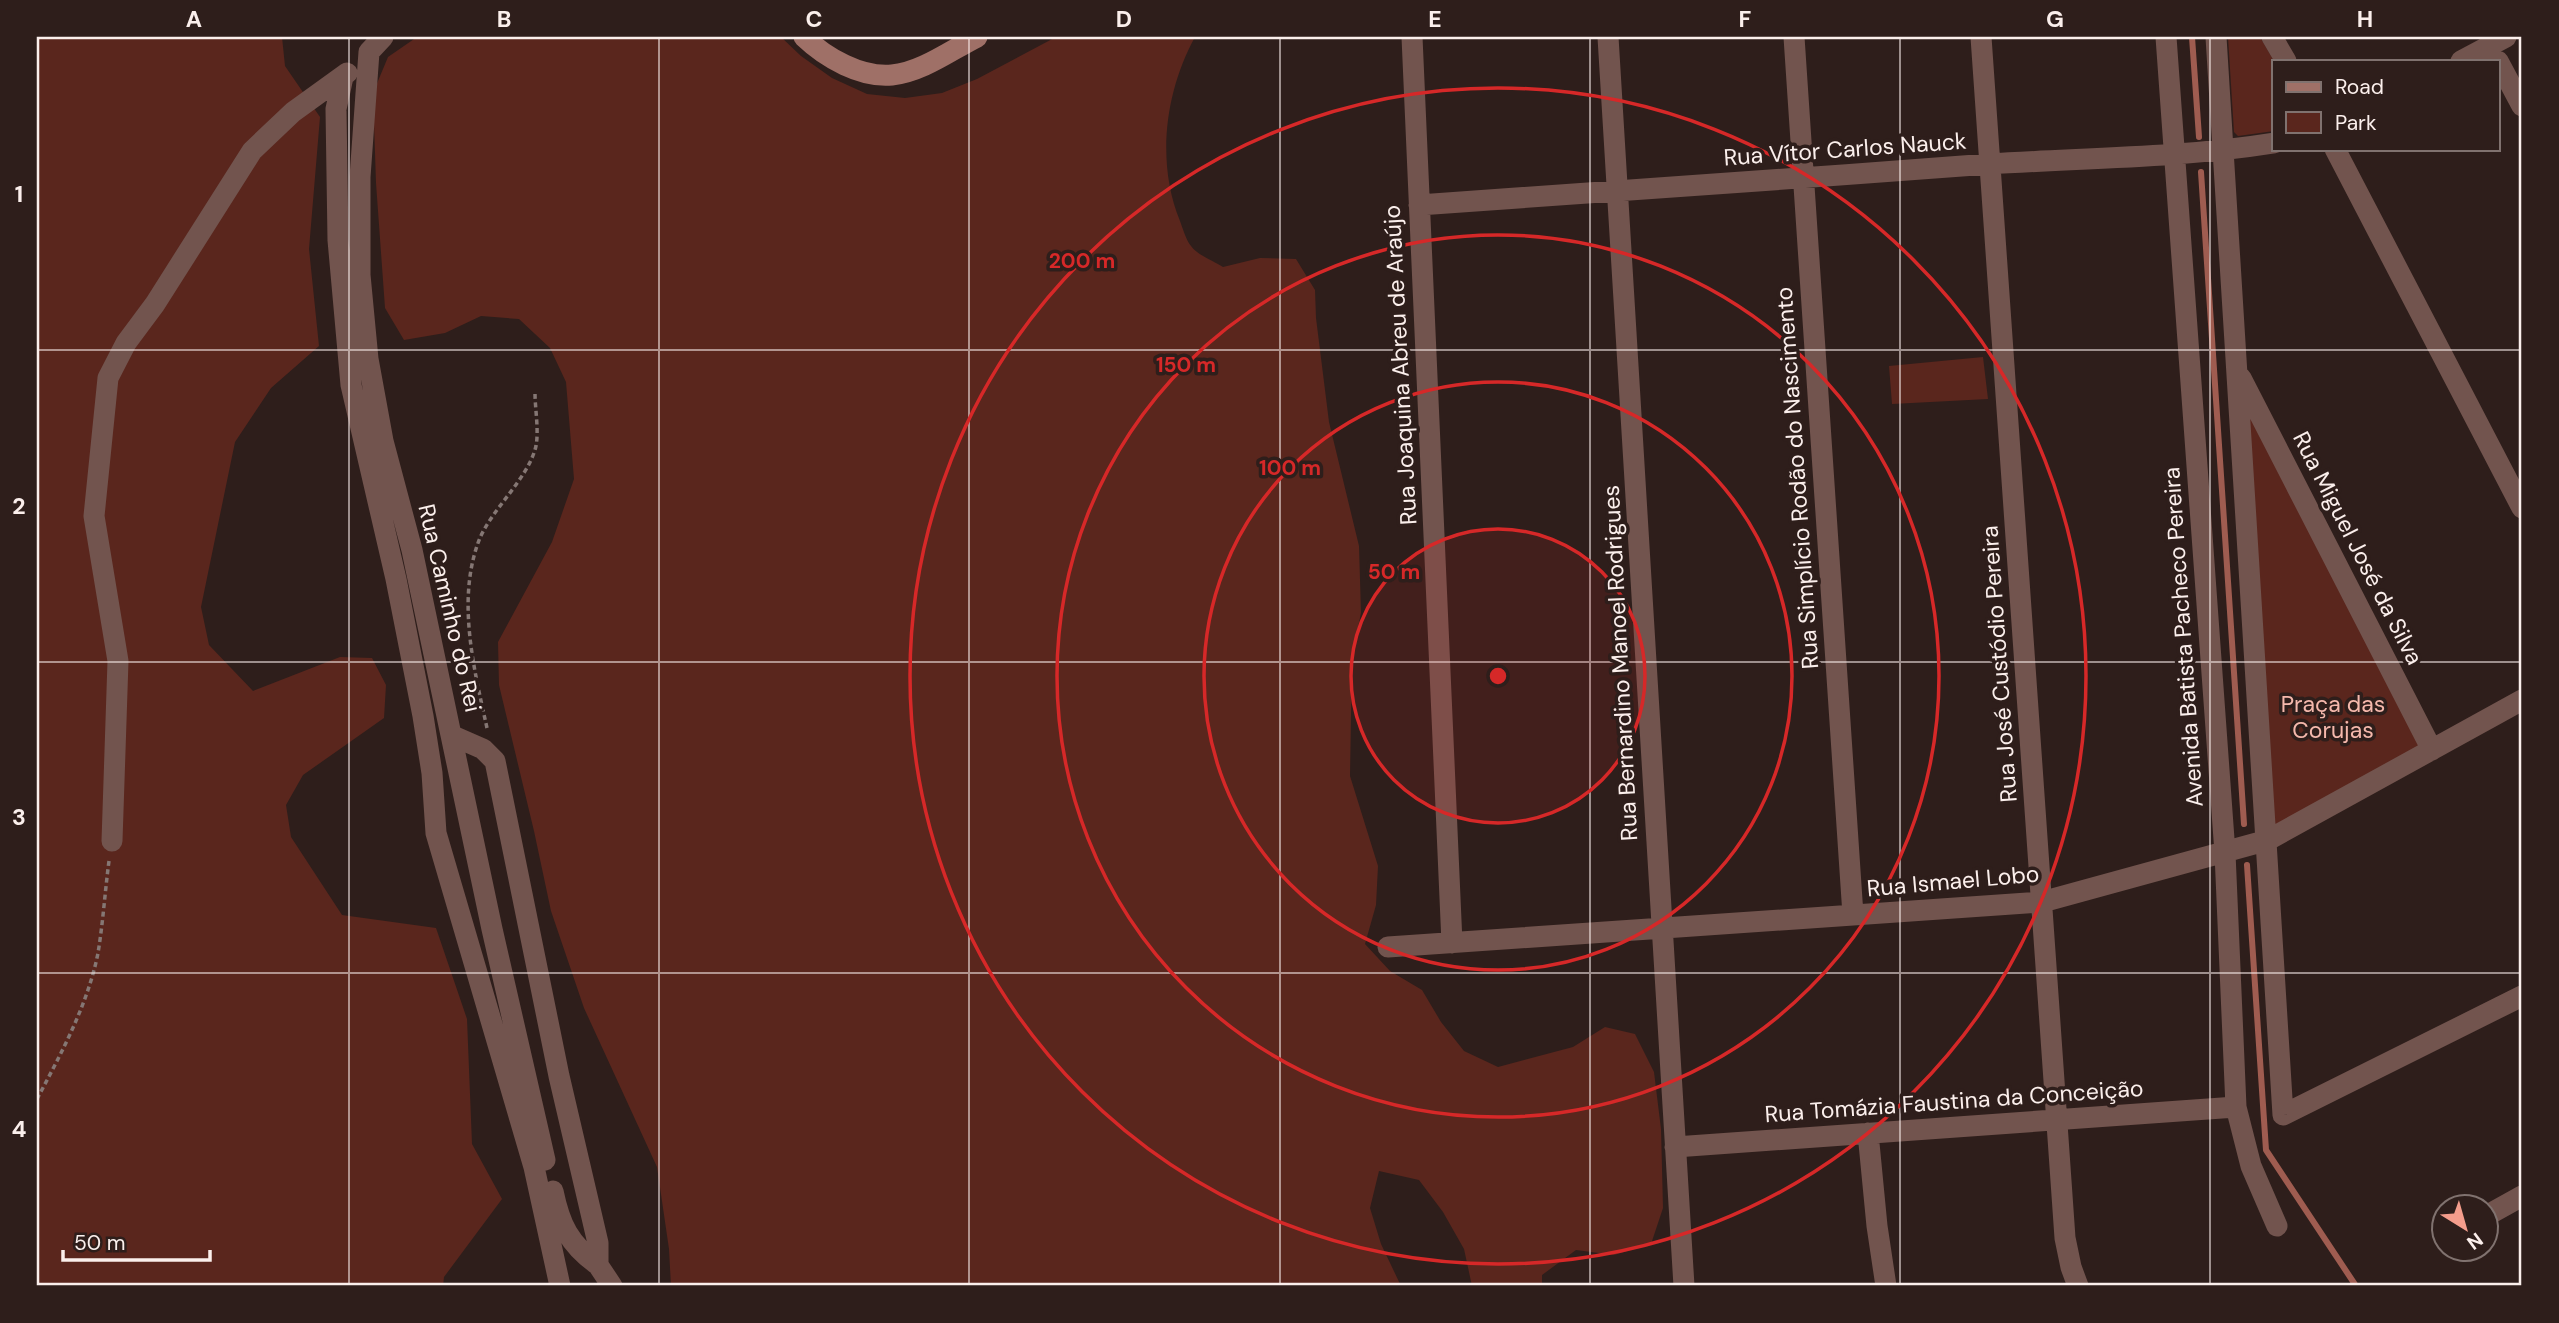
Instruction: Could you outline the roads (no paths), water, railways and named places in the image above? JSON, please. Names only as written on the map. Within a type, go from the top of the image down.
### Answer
[{"type":"street","points":[[804,37],[840,62],[866,72],[893,75],[924,65],[977,37]]},
{"type":"street","name":"Rua Joaquina Abreu de Araújo","points":[[1412,37],[1452,943]]},
{"type":"street","name":"Rua Bernardino Manoel Rodrigues","points":[[1608,37],[1684,1286]]},
{"type":"street","name":"Rua Simplício Rodão do Nascimento","points":[[1794,37],[1853,915]]},
{"type":"street","name":"Rua José Custódio Pereira","points":[[1981,37],[2065,1238],[2078,1286]]},
{"type":"street","name":"Avenida Batista Pacheco Pereira","points":[[2166,37],[2224,853],[2236,1107],[2251,1166],[2277,1226]]},
{"type":"street","points":[[2216,37],[2283,1115],[2522,996]]},
{"type":"street","points":[[2272,37],[2285,60]]},
{"type":"street","points":[[112,841],[118,661],[94,516],[108,379],[126,343],[155,304],[252,151],[293,112],[343,77],[376,45]]},
{"type":"street","name":"Rua Caminho do Rei","points":[[376,45],[360,177],[360,263],[368,359],[383,441],[412,550],[451,734],[483,749],[495,761],[559,1076],[596,1232],[598,1265]]},
{"type":"street","points":[[2464,60],[2495,48],[2522,106]]},
{"type":"street","points":[[343,77],[336,109],[338,240],[351,385],[396,579],[423,716],[432,773],[436,834],[534,1167],[560,1286]]},
{"type":"street","name":"Rua Vítor Carlos Nauck","points":[[1419,205],[1618,193],[1990,164],[2224,151],[2272,143]]},
{"type":"street","points":[[2336,150],[2522,508]]},
{"type":"street","name":"Rua Miguel José da Silva","points":[[2237,370],[2432,750]]},
{"type":"street","name":"Rua Ismael Lobo","points":[[1388,947],[2042,902],[2268,841],[2522,701]]},
{"type":"street","points":[[451,734],[492,929],[555,1201],[565,1232],[582,1253],[598,1265],[612,1286]]},
{"type":"street","name":"Rua Tomázia Faustina da Conceição","points":[[1675,1147],[2236,1107]]},
{"type":"street","points":[[1868,1133],[1886,1286]]},
{"type":"street","points":[[2500,1208],[2522,1196]]},
{"type":"waterway","points":[[2192,37],[2199,137]]},
{"type":"waterway","points":[[2201,172],[2244,824]]},
{"type":"waterway","points":[[2247,865],[2266,1150],[2356,1286]]},
{"type":"park label","name":"Praça das Corujas","points":[[2333,717]]}]
